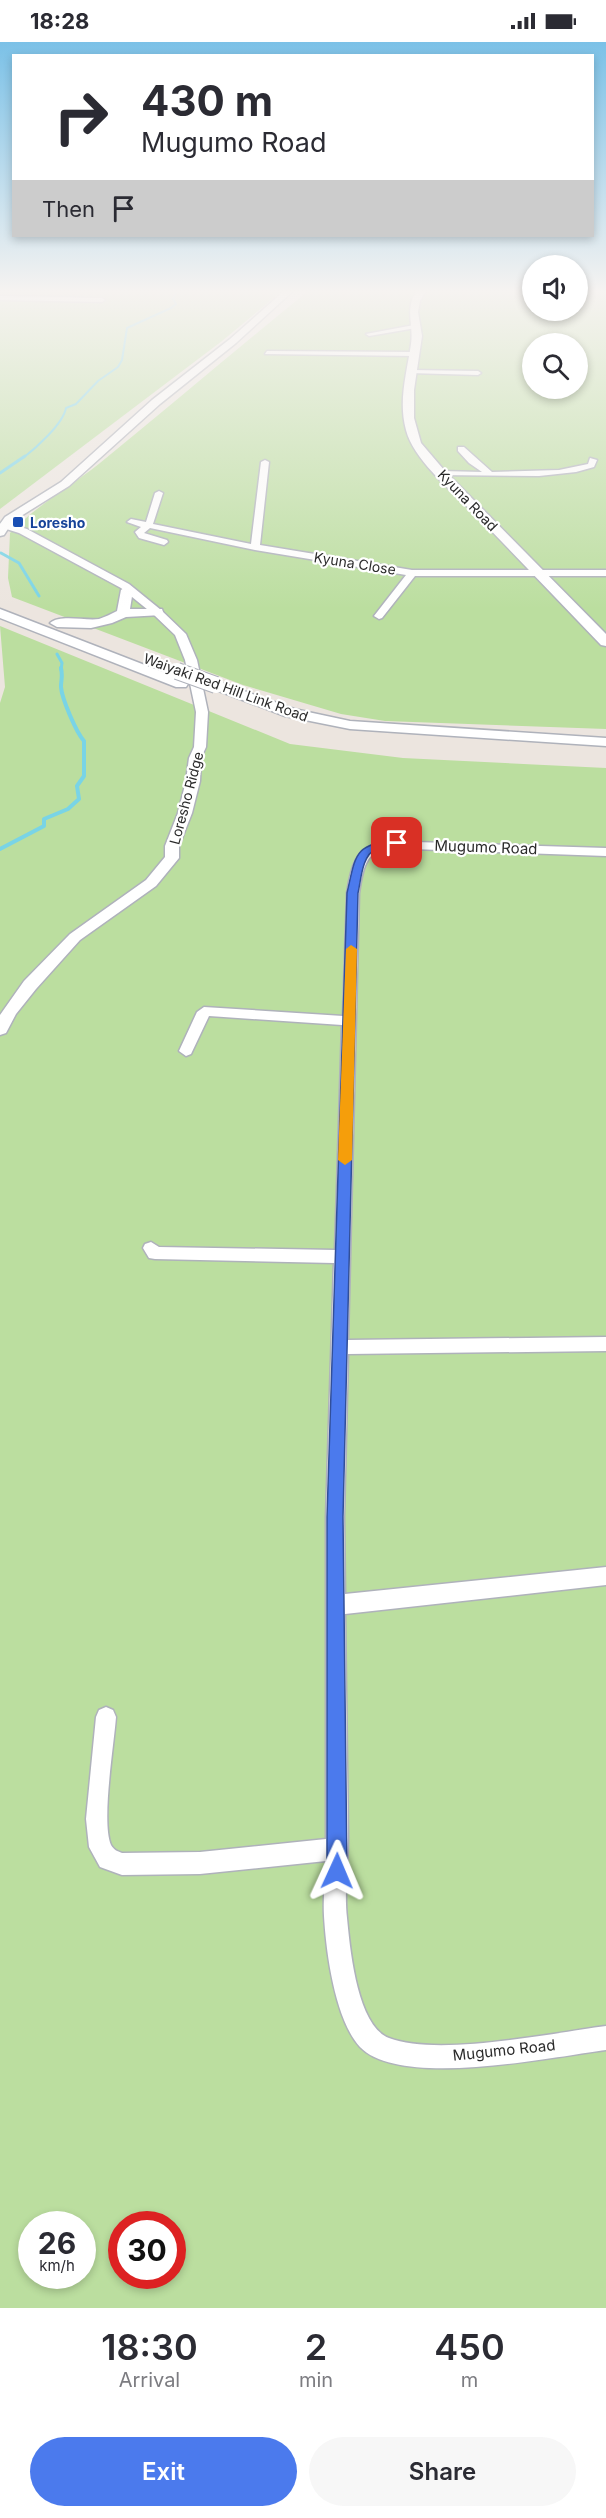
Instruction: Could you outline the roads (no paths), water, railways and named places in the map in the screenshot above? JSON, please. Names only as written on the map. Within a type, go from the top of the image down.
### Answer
[{"type":"main road","points":[[2,528],[64,484],[163,397]]},
{"type":"main road","name":"Kyuna Road","points":[[410,397],[409,418],[412,434],[421,451],[606,642]]},
{"type":"main road","points":[[57,623],[111,627],[123,613],[127,590]]},
{"type":"main road","name":"Waiyaki Red Hill Link Road","points":[[0,601],[57,623],[179,677]]},
{"type":"main road","points":[[123,613],[157,612]]},
{"type":"main road","name":"Waiyaki Red Hill Link Road","points":[[0,613],[179,677],[286,723],[372,739],[606,752]]},
{"type":"main road","name":"Waiyaki Red Hill Link Road","points":[[218,692],[290,713],[350,725],[606,742]]},
{"type":"street","points":[[461,449],[472,461],[488,472]]},
{"type":"street","points":[[441,473],[558,473],[579,470],[591,465],[593,460]]},
{"type":"street","points":[[255,547],[265,462]]},
{"type":"street","points":[[159,493],[149,525],[139,532],[165,542]]},
{"type":"street","name":"Kyuna Close","points":[[130,522],[255,547],[412,573],[606,573]]},
{"type":"street","name":"Loresho Ridge","points":[[0,1029],[10,1011],[30,985],[75,938],[151,884],[172,858],[172,846],[185,813],[193,781],[195,758],[200,747],[202,712],[191,660],[180,634],[157,612],[127,590],[125,586],[23,531],[2,528]]},
{"type":"street","points":[[379,616],[412,573]]},
{"type":"street","name":"Mugumo Road","points":[[606,852],[397,843],[374,846],[362,857],[353,893],[335,1517],[338,1849],[335,1916],[343,1971],[355,2019],[369,2039],[384,2049],[419,2056],[477,2055],[606,2038]]},
{"type":"street","points":[[186,1051],[204,1012],[349,1021]]},
{"type":"street","points":[[151,1248],[154,1253],[342,1257]]},
{"type":"street","points":[[340,1347],[606,1344]]},
{"type":"street","points":[[336,1605],[606,1576]]},
{"type":"street","points":[[106,1717],[97,1820],[100,1847],[108,1859],[122,1864],[200,1863],[338,1849]]},
{"type":"waterway","points":[[23,458],[55,428],[66,408],[76,404],[83,397]]},
{"type":"waterway","points":[[0,473],[25,456]]},
{"type":"waterway","points":[[1,553],[19,563],[39,596]]},
{"type":"waterway","points":[[57,654],[62,663],[61,669]]},
{"type":"waterway","points":[[0,849],[44,826],[44,819],[68,809],[79,799],[77,786],[84,776],[84,741],[73,723],[64,699],[61,687],[61,669]]},
{"type":"place","name":"Loresho","points":[[18,522]]}]
